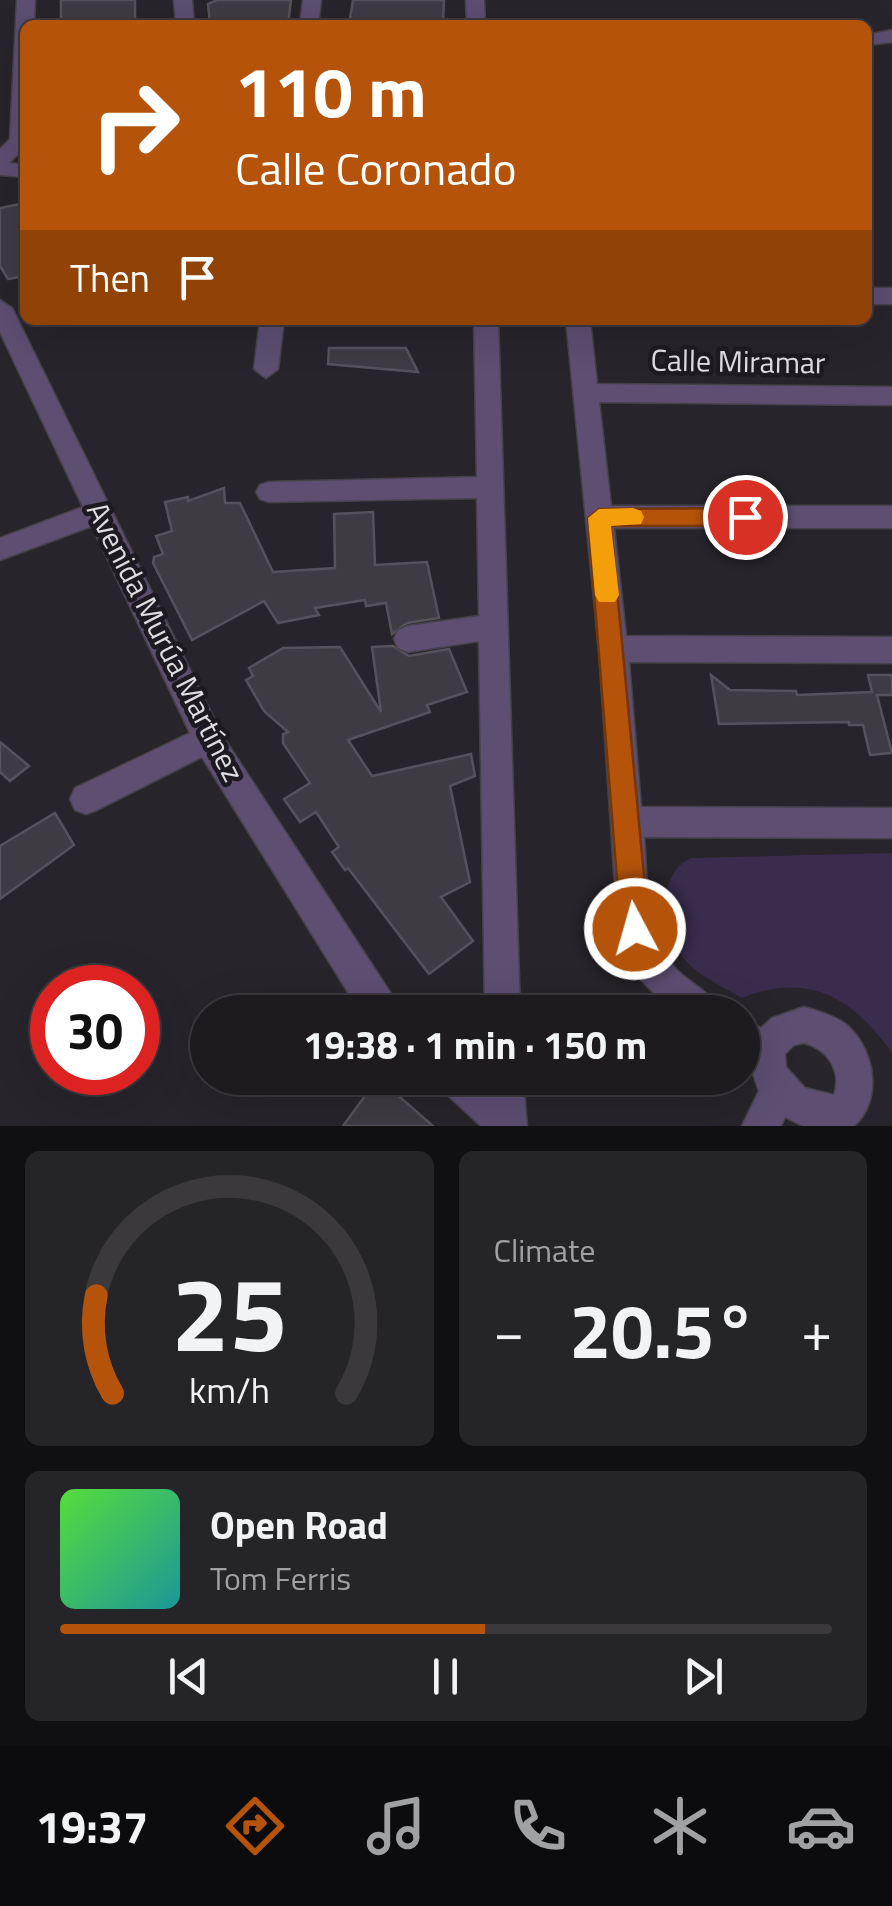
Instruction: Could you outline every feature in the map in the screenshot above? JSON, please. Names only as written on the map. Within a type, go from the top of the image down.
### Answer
[{"type":"street","points":[[0,161],[20,140]]},
{"type":"street","name":"Avenida Murúa Martínez","points":[[14,319],[99,512],[208,739],[347,961],[373,995]]},
{"type":"street","points":[[266,369],[271,325]]},
{"type":"street","points":[[486,325],[504,995]]},
{"type":"street","points":[[578,325],[613,650],[635,929],[642,955],[659,978],[681,995]]},
{"type":"street","name":"Calle Miramar","points":[[584,393],[892,396]]},
{"type":"street","points":[[269,492],[492,488]]},
{"type":"street","points":[[0,549],[99,512]]},
{"type":"street","points":[[599,518],[892,517]]},
{"type":"street","points":[[408,639],[494,626]]},
{"type":"street","points":[[613,650],[892,650]]},
{"type":"street","points":[[86,798],[208,739]]},
{"type":"street","points":[[624,822],[892,823]]},
{"type":"street","points":[[760,1042],[804,1025],[829,1033],[848,1054],[856,1081],[857,1116],[813,1124],[793,1114],[769,1111],[766,1074],[760,1058]]},
{"type":"street","points":[[474,1095],[507,1125]]},
{"type":"street","points":[[506,1095],[507,1125]]},
{"type":"shaded area","points":[[892,853],[892,1053],[862,1017],[828,995],[788,987],[737,995],[693,968],[672,938],[666,907],[671,878],[691,858]]},
{"type":"building","points":[[61,0],[135,0],[135,20],[61,20]]},
{"type":"building","points":[[217,0],[291,0],[289,20],[210,20],[208,4]]},
{"type":"building","points":[[353,0],[444,0],[443,20],[350,20]]},
{"type":"building","points":[[20,204],[20,277],[8,279],[0,266],[0,208]]},
{"type":"building","points":[[329,348],[406,348],[418,372],[328,364]]},
{"type":"building","points":[[224,488],[225,503],[240,503],[273,572],[335,568],[334,514],[373,512],[375,565],[427,562],[439,618],[407,623],[392,634],[386,603],[366,606],[365,600],[315,608],[319,615],[278,623],[264,601],[192,640],[153,563],[154,557],[163,554],[156,536],[172,531],[165,502],[188,497],[188,501]]},
{"type":"building","points":[[393,646],[409,656],[449,649],[467,692],[427,705],[430,712],[348,740],[372,776],[471,754],[475,776],[450,786],[470,882],[441,897],[473,941],[429,974],[332,852],[339,847],[316,812],[300,822],[284,799],[310,783],[283,743],[283,734],[288,732],[264,711],[246,680],[253,676],[249,668],[283,648],[340,647],[381,712],[372,647]]},
{"type":"building","points":[[711,675],[730,690],[796,691],[797,695],[872,692],[868,675],[892,675],[892,695],[877,695],[892,753],[870,755],[863,725],[849,722],[719,724]]},
{"type":"building","points":[[0,742],[29,766],[10,781],[0,772]]},
{"type":"building","points":[[55,813],[74,845],[0,899],[0,846]]},
{"type":"building","points":[[366,1095],[397,1095],[433,1126],[343,1126]]},
{"type":"slow traffic","points":[[607,595],[599,518],[633,517]]},
{"type":"route","points":[[635,929],[599,518],[745,517]]}]
